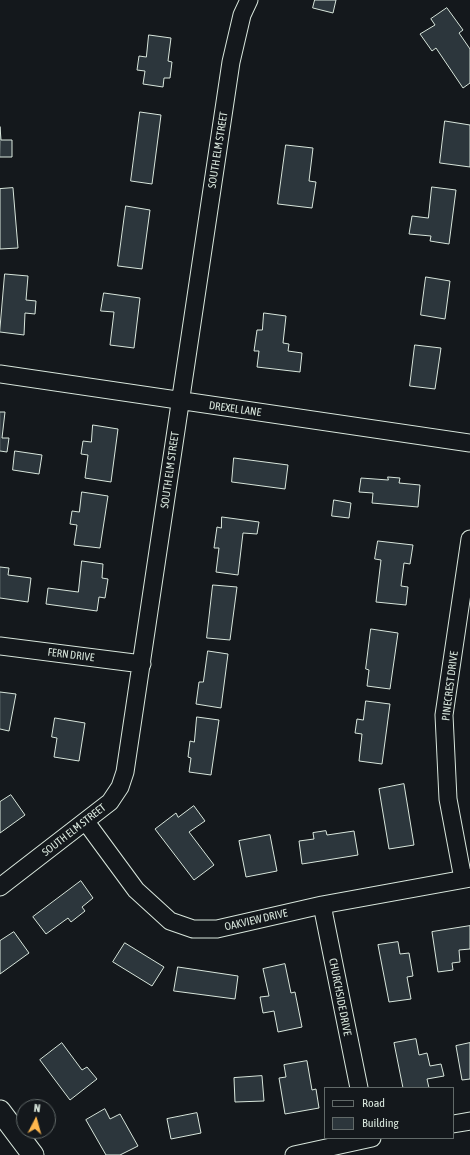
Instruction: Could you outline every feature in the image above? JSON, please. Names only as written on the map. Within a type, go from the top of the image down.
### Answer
[{"type":"main road","points":[[0,1111],[33,1155]]},
{"type":"street","name":"SOUTH ELM STREET","points":[[0,887],[110,802],[120,787],[126,772],[231,62],[242,15],[249,0]]},
{"type":"street","name":"DREXEL LANE","points":[[0,374],[470,443]]},
{"type":"street","name":"PINECREST DRIVE","points":[[467,879],[448,799],[444,715],[470,540]]},
{"type":"street","name":"FERN DRIVE","points":[[0,646],[142,664]]},
{"type":"street","name":"OAKVIEW DRIVE","points":[[86,822],[136,890],[170,921],[193,929],[217,929],[322,905],[467,879]]},
{"type":"street","name":"CHURCHSIDE DRIVE","points":[[322,905],[359,1087]]},
{"type":"street","points":[[454,1124],[470,1120]]},
{"type":"street","points":[[294,1155],[366,1139]]},
{"type":"building","points":[[315,0],[336,0],[333,13],[313,8]]},
{"type":"building","points":[[447,8],[463,30],[459,33],[470,49],[470,83],[463,88],[436,48],[432,51],[420,34],[435,25],[431,19]]},
{"type":"building","points":[[149,35],[171,38],[168,61],[172,62],[170,78],[164,78],[163,87],[143,84],[145,71],[137,70],[139,56],[146,57]]},
{"type":"building","points":[[140,112],[161,115],[152,184],[131,181]]},
{"type":"building","points":[[445,121],[470,125],[470,167],[440,163]]},
{"type":"building","points":[[0,127],[1,140],[12,140],[12,157],[0,157]]},
{"type":"building","points":[[286,145],[313,148],[309,181],[316,182],[312,208],[278,204]]},
{"type":"building","points":[[432,187],[456,190],[449,244],[430,241],[431,236],[409,234],[412,216],[428,218]]},
{"type":"building","points":[[13,188],[18,248],[0,249],[0,189]]},
{"type":"building","points":[[126,206],[150,210],[142,269],[118,266]]},
{"type":"building","points":[[5,274],[28,276],[26,300],[36,301],[35,314],[25,313],[24,335],[0,332]]},
{"type":"building","points":[[426,277],[450,281],[445,319],[421,315]]},
{"type":"building","points":[[104,293],[140,298],[134,348],[110,345],[114,312],[101,311]]},
{"type":"building","points":[[264,313],[286,316],[283,343],[289,344],[288,351],[302,353],[300,372],[257,367],[259,351],[254,351],[257,330],[262,330]]},
{"type":"building","points":[[415,345],[441,348],[435,389],[410,386]]},
{"type":"building","points":[[0,412],[5,412],[2,438],[9,438],[7,452],[0,451]]},
{"type":"building","points":[[93,425],[118,429],[111,482],[85,478],[88,455],[81,454],[83,441],[91,442]]},
{"type":"building","points":[[15,451],[42,455],[39,474],[13,470]]},
{"type":"building","points":[[234,458],[288,465],[285,489],[232,482]]},
{"type":"building","points":[[388,477],[400,478],[399,483],[420,485],[418,507],[372,503],[373,493],[359,492],[361,478],[388,480]]},
{"type":"building","points":[[82,492],[108,496],[100,548],[74,545],[77,525],[70,524],[72,511],[79,512]]},
{"type":"building","points":[[334,500],[351,503],[349,518],[332,516]]},
{"type":"building","points":[[222,517],[259,522],[257,534],[243,533],[238,575],[216,572],[219,548],[214,548],[217,527],[221,528]]},
{"type":"building","points":[[378,541],[413,545],[410,564],[404,563],[401,586],[408,587],[406,605],[376,602],[381,560],[375,559]]},
{"type":"building","points":[[82,561],[103,564],[102,578],[108,579],[105,598],[99,597],[97,611],[46,604],[48,588],[78,592]]},
{"type":"building","points":[[0,567],[9,568],[8,575],[31,578],[28,602],[0,598]]},
{"type":"building","points":[[213,585],[237,587],[230,640],[207,638]]},
{"type":"building","points":[[371,629],[398,633],[390,689],[367,686],[369,670],[366,669]]},
{"type":"building","points":[[208,651],[228,654],[221,708],[196,704],[199,682],[203,682]]},
{"type":"building","points":[[0,692],[16,694],[9,731],[0,729]]},
{"type":"building","points":[[366,701],[390,704],[382,764],[359,761],[362,734],[355,733],[357,719],[363,720]]},
{"type":"building","points":[[197,717],[219,720],[211,775],[189,772],[191,758],[188,757],[190,741],[194,742]]},
{"type":"building","points":[[55,718],[85,723],[79,761],[54,757],[57,738],[52,737]]},
{"type":"building","points":[[404,784],[414,845],[389,849],[379,789]]},
{"type":"building","points":[[11,795],[25,815],[0,833],[0,802]]},
{"type":"building","points":[[194,806],[205,821],[189,832],[214,865],[194,880],[155,829],[176,813],[178,817]]},
{"type":"building","points":[[326,831],[327,835],[354,831],[358,855],[302,864],[299,841],[314,839],[313,833]]},
{"type":"building","points":[[270,835],[277,871],[246,877],[239,841]]},
{"type":"building","points":[[81,881],[93,898],[82,907],[85,911],[71,922],[68,918],[46,934],[33,917]]},
{"type":"building","points":[[470,926],[470,949],[459,950],[460,962],[452,963],[453,970],[438,972],[432,932]]},
{"type":"building","points":[[14,932],[29,953],[0,974],[0,941]]},
{"type":"building","points":[[398,942],[400,954],[409,953],[413,976],[407,977],[411,999],[389,1002],[378,945]]},
{"type":"building","points":[[125,943],[164,967],[152,986],[113,962]]},
{"type":"building","points":[[285,964],[291,993],[295,992],[302,1027],[278,1032],[274,1011],[263,1013],[260,997],[269,996],[263,969]]},
{"type":"building","points":[[178,967],[238,976],[235,999],[174,991]]},
{"type":"building","points":[[416,1039],[419,1055],[427,1053],[430,1066],[441,1064],[444,1076],[427,1079],[429,1087],[403,1087],[394,1043]]},
{"type":"building","points":[[62,1043],[82,1070],[87,1067],[97,1079],[70,1100],[40,1060]]},
{"type":"building","points":[[470,1043],[470,1079],[462,1080],[456,1046]]},
{"type":"building","points":[[307,1061],[312,1090],[316,1089],[319,1108],[285,1114],[279,1078],[286,1077],[284,1065]]},
{"type":"building","points":[[262,1076],[264,1101],[235,1102],[234,1078]]},
{"type":"building","points":[[105,1109],[110,1119],[120,1114],[138,1146],[120,1155],[106,1155],[86,1120]]},
{"type":"building","points":[[197,1113],[201,1133],[171,1139],[167,1119]]}]
